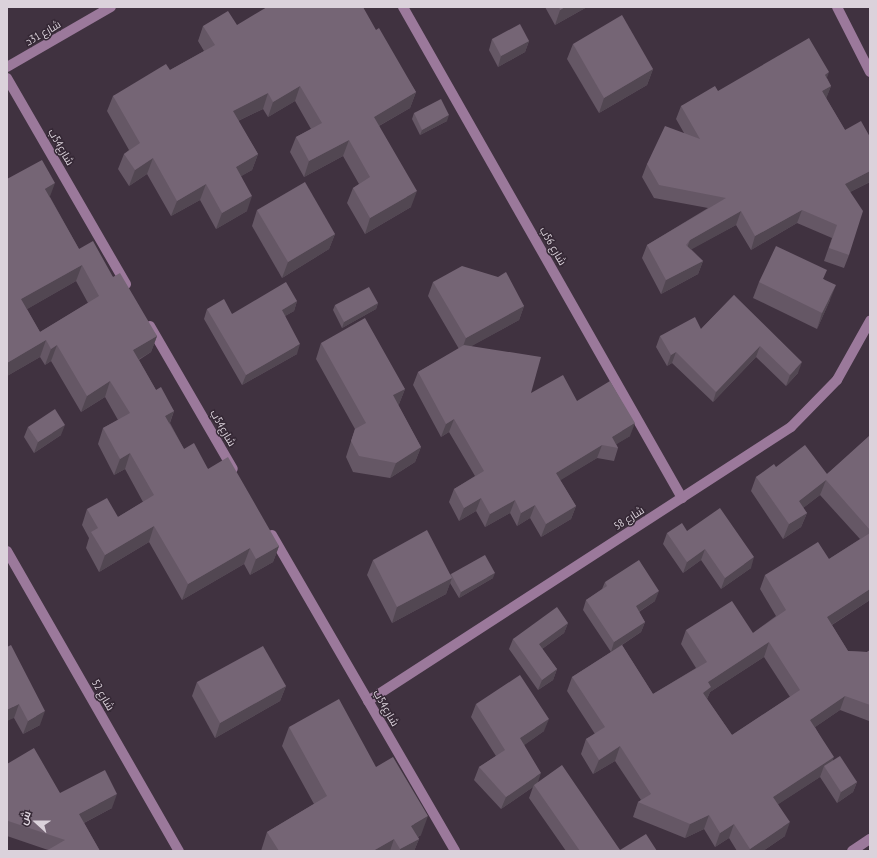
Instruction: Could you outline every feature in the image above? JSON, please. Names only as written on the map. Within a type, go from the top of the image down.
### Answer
[{"type":"street","name":"شارع 31د","points":[[7,67],[111,7]]},
{"type":"street","name":"شارع 56ب","points":[[403,7],[682,498]]},
{"type":"street","points":[[837,7],[870,72]]},
{"type":"street","name":"شارع54ب","points":[[7,78],[130,291]]},
{"type":"street","name":"شارع54ب","points":[[146,318],[237,476]]},
{"type":"street","name":"شارع 58","points":[[368,701],[792,427],[815,405],[837,380],[870,321]]},
{"type":"street","name":"شارع54ب","points":[[265,524],[454,851]]},
{"type":"street","name":"شارع 52","points":[[7,551],[179,851]]},
{"type":"street","points":[[852,851],[870,839]]},
{"type":"building","points":[[267,7],[363,7],[376,30],[379,28],[416,92],[374,117],[417,191],[370,218],[353,188],[370,177],[349,140],[309,161],[296,137],[322,123],[300,86],[273,102],[268,93],[233,111],[258,154],[236,167],[252,196],[222,213],[206,184],[177,201],[153,158],[135,170],[124,154],[140,143],[113,96],[166,64],[170,70],[215,45],[203,26],[228,11],[237,25]]},
{"type":"building","points":[[622,15],[653,69],[604,98],[573,44]]},
{"type":"building","points":[[520,24],[529,41],[501,56],[492,39]]},
{"type":"building","points":[[809,38],[829,72],[825,75],[831,86],[822,91],[845,130],[861,121],[870,137],[870,171],[845,184],[863,211],[849,255],[829,248],[837,225],[802,210],[755,236],[741,211],[690,240],[686,245],[703,261],[666,280],[647,245],[726,198],[659,185],[647,164],[665,126],[700,139],[681,106],[715,86],[718,91]]},
{"type":"building","points":[[441,99],[449,115],[422,130],[414,113]]},
{"type":"building","points":[[42,160],[55,183],[45,189],[79,249],[93,241],[113,277],[120,273],[157,336],[133,350],[156,390],[161,387],[174,411],[165,416],[184,449],[194,443],[208,469],[228,457],[279,546],[256,559],[250,548],[188,584],[154,526],[105,555],[91,532],[98,528],[87,509],[107,498],[118,517],[154,495],[130,453],[120,459],[103,428],[130,413],[110,381],[87,396],[57,345],[51,349],[46,340],[7,363],[7,179]],"holes":[[[82,265],[99,296],[40,332],[21,299]]]},
{"type":"building","points":[[305,182],[335,234],[288,262],[257,210]]},
{"type":"building","points":[[776,246],[827,270],[823,279],[836,285],[822,313],[759,282]]},
{"type":"building","points":[[462,266],[498,277],[506,272],[524,306],[466,338],[433,282]]},
{"type":"building","points":[[286,282],[297,301],[282,310],[300,344],[246,375],[207,309],[224,299],[232,314]]},
{"type":"building","points":[[369,287],[378,303],[344,322],[335,305]]},
{"type":"building","points":[[734,295],[802,362],[790,375],[760,346],[716,392],[676,352],[671,355],[660,336],[695,317],[701,329]]},
{"type":"building","points":[[365,318],[405,389],[393,395],[421,447],[396,463],[359,456],[351,441],[355,429],[366,423],[321,343]]},
{"type":"building","points":[[464,345],[541,357],[531,393],[563,375],[577,401],[610,381],[635,423],[612,437],[618,448],[602,445],[556,473],[576,506],[546,524],[535,505],[521,513],[515,500],[490,514],[481,498],[464,508],[454,489],[484,471],[454,419],[446,424],[418,372]]},
{"type":"building","points":[[55,409],[65,425],[38,442],[28,427]]},
{"type":"building","points":[[869,436],[870,530],[826,480],[799,501],[807,513],[789,524],[756,477],[774,464],[776,467],[805,445],[827,474]]},
{"type":"building","points":[[720,508],[754,557],[725,578],[705,549],[687,562],[667,533],[682,523],[687,531]]},
{"type":"building","points":[[427,530],[452,578],[397,607],[373,560]]},
{"type":"building","points":[[870,533],[870,589],[827,617],[848,651],[867,652],[870,650],[870,705],[845,696],[810,720],[834,757],[773,797],[790,822],[750,849],[734,824],[720,833],[709,815],[690,824],[638,802],[651,794],[620,746],[599,760],[586,739],[605,727],[572,677],[622,645],[653,694],[707,662],[686,630],[732,601],[753,633],[786,610],[765,575],[818,542],[829,559]],"holes":[[[769,642],[800,690],[732,735],[703,693],[711,687],[708,682]]]},
{"type":"building","points":[[485,555],[495,573],[461,592],[451,574]]},
{"type":"building","points":[[639,560],[659,591],[636,606],[645,622],[614,642],[586,600],[607,586],[605,582]]},
{"type":"building","points":[[557,607],[568,623],[539,644],[557,669],[542,680],[513,639]]},
{"type":"building","points":[[11,645],[45,711],[28,721],[19,704],[7,710],[7,647]]},
{"type":"building","points":[[263,646],[286,686],[220,723],[197,682]]},
{"type":"building","points":[[520,675],[549,719],[520,738],[541,773],[506,797],[479,767],[505,750],[476,704]]},
{"type":"building","points":[[339,699],[376,767],[393,757],[428,816],[411,826],[419,839],[400,849],[394,839],[373,851],[279,851],[267,832],[327,796],[289,727]]},
{"type":"building","points":[[34,748],[60,793],[105,770],[117,794],[79,814],[100,851],[46,851],[65,840],[8,821],[7,764]]},
{"type":"building","points":[[840,756],[857,782],[841,792],[824,766]]},
{"type":"building","points":[[562,765],[620,850],[646,834],[657,851],[580,851],[534,785]]}]
